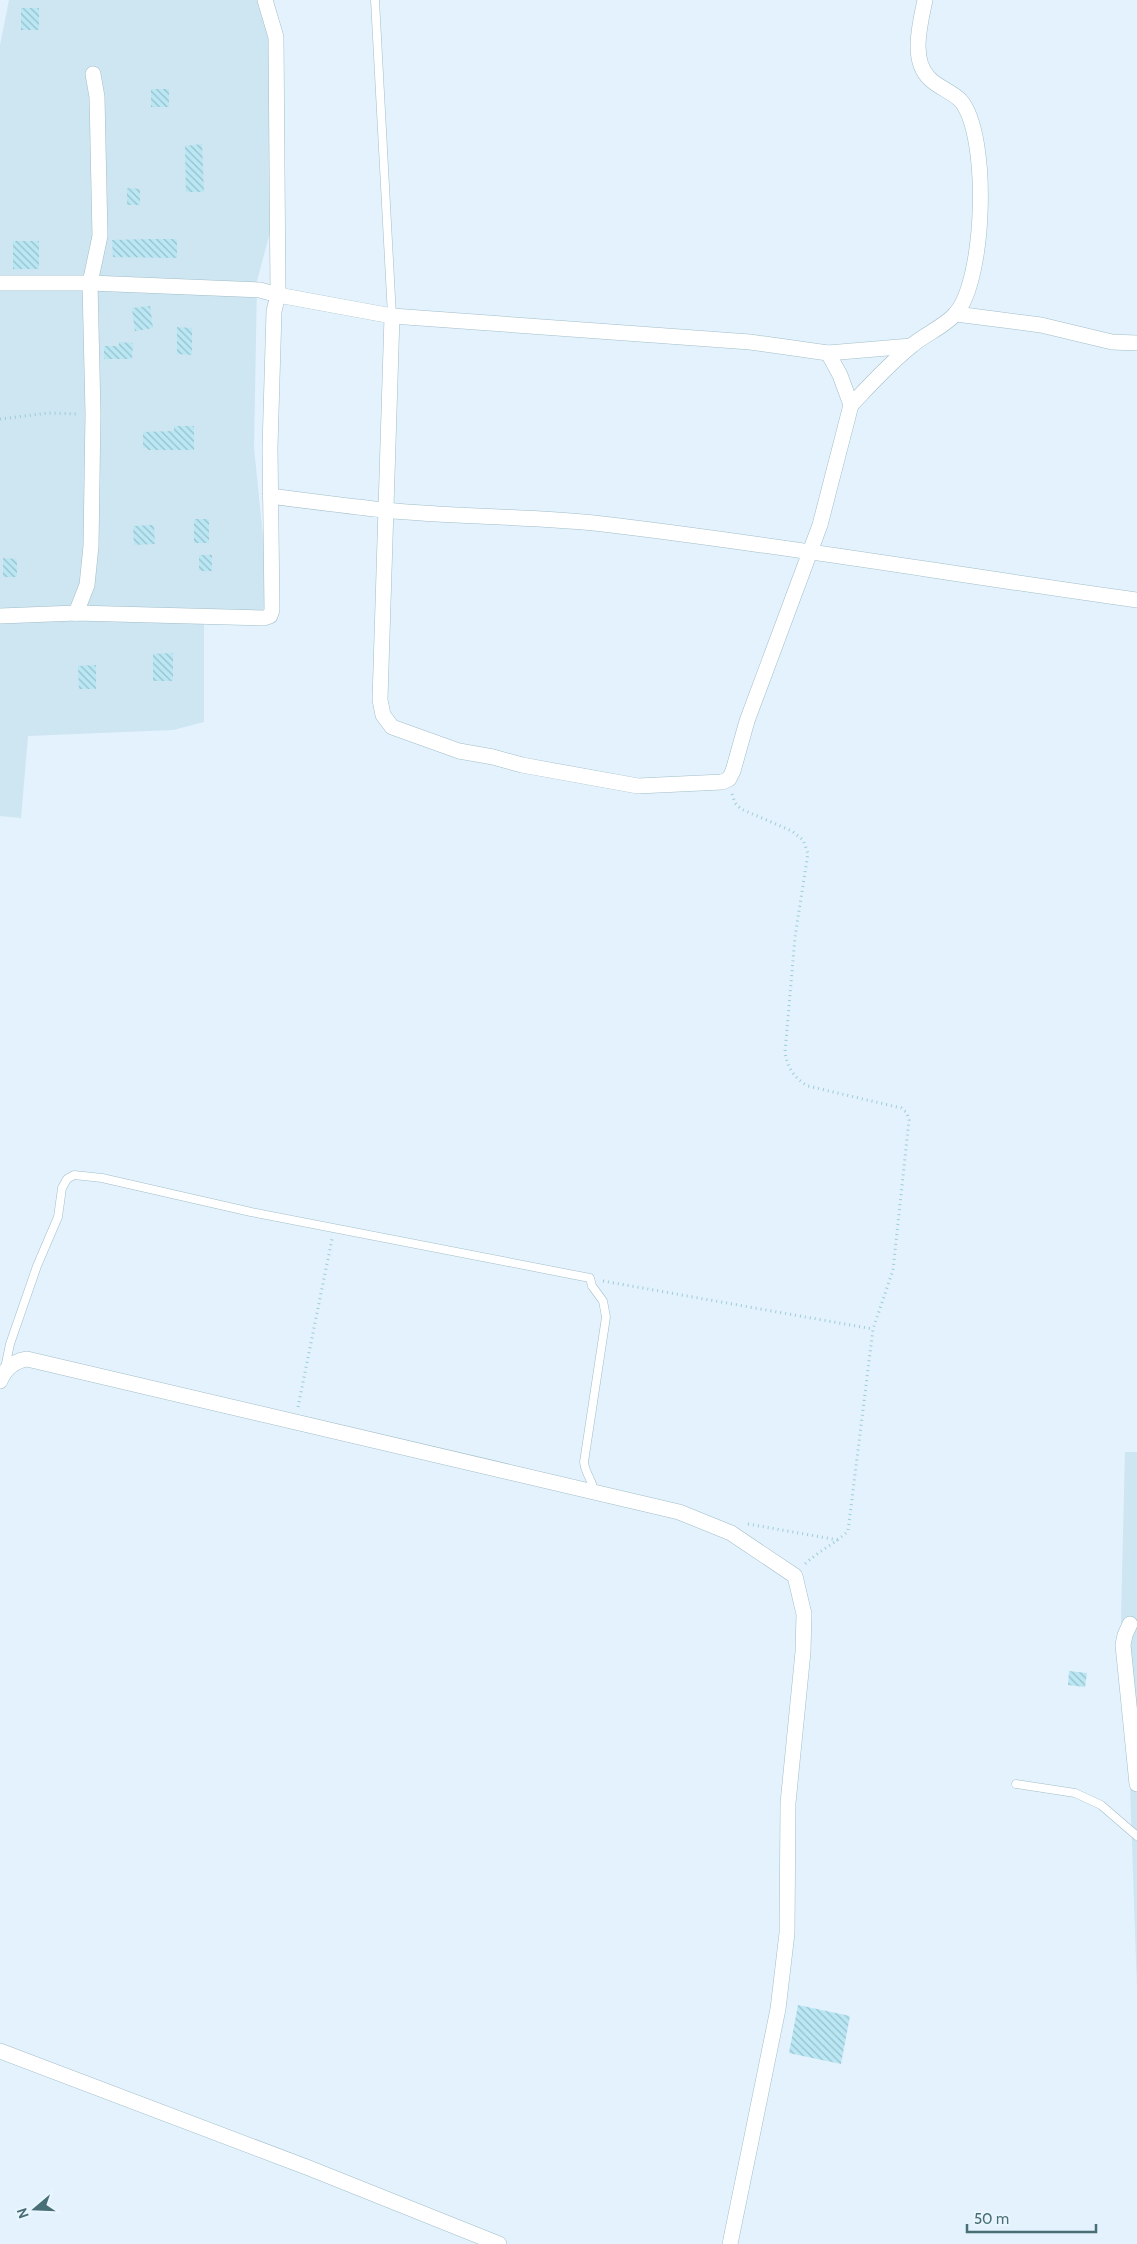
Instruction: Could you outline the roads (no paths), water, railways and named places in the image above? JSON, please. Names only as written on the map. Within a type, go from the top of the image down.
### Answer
[{"type":"street","points":[[0,616],[76,613],[264,618],[270,616],[272,610],[270,496],[274,311],[278,295],[276,37],[265,0]]},
{"type":"street","points":[[392,316],[384,510],[380,700],[383,715],[392,727],[459,751],[493,757],[522,765],[638,786],[722,782],[728,779],[734,771],[747,722],[820,525],[851,405],[874,379],[911,346],[956,314],[969,292],[981,207],[978,151],[971,120],[961,101],[930,79],[922,70],[918,56],[921,18],[925,0]]},
{"type":"street","points":[[76,613],[88,585],[91,546],[93,414],[90,283],[100,236],[97,97],[93,74]]},
{"type":"street","points":[[0,283],[90,283],[260,290],[392,316],[750,342],[828,353],[911,346]]},
{"type":"street","points":[[956,314],[1041,325],[1112,342],[1137,343]]},
{"type":"street","points":[[828,353],[840,375],[851,405]]},
{"type":"street","points":[[270,496],[384,510],[592,523],[767,547],[811,550],[1020,584],[1137,600]]},
{"type":"street","points":[[2,1376],[18,1360],[27,1359],[679,1512],[731,1533],[795,1576],[804,1614],[803,1652],[788,1803],[787,1933],[778,2009],[730,2244]]},
{"type":"street","points":[[1130,1624],[1124,1635],[1123,1645],[1137,1784]]},
{"type":"street","points":[[0,2051],[309,2168],[499,2244]]},
{"type":"lane","points":[[374,0],[392,316]]},
{"type":"lane","points":[[2,1376],[10,1344],[37,1266],[58,1217],[62,1188],[67,1178],[74,1175],[102,1178],[334,1229],[590,1278],[592,1286],[603,1301],[606,1317],[584,1462],[585,1471],[594,1487],[594,1493]]},
{"type":"lane","points":[[1016,1784],[1075,1793],[1101,1805],[1137,1836]]}]
